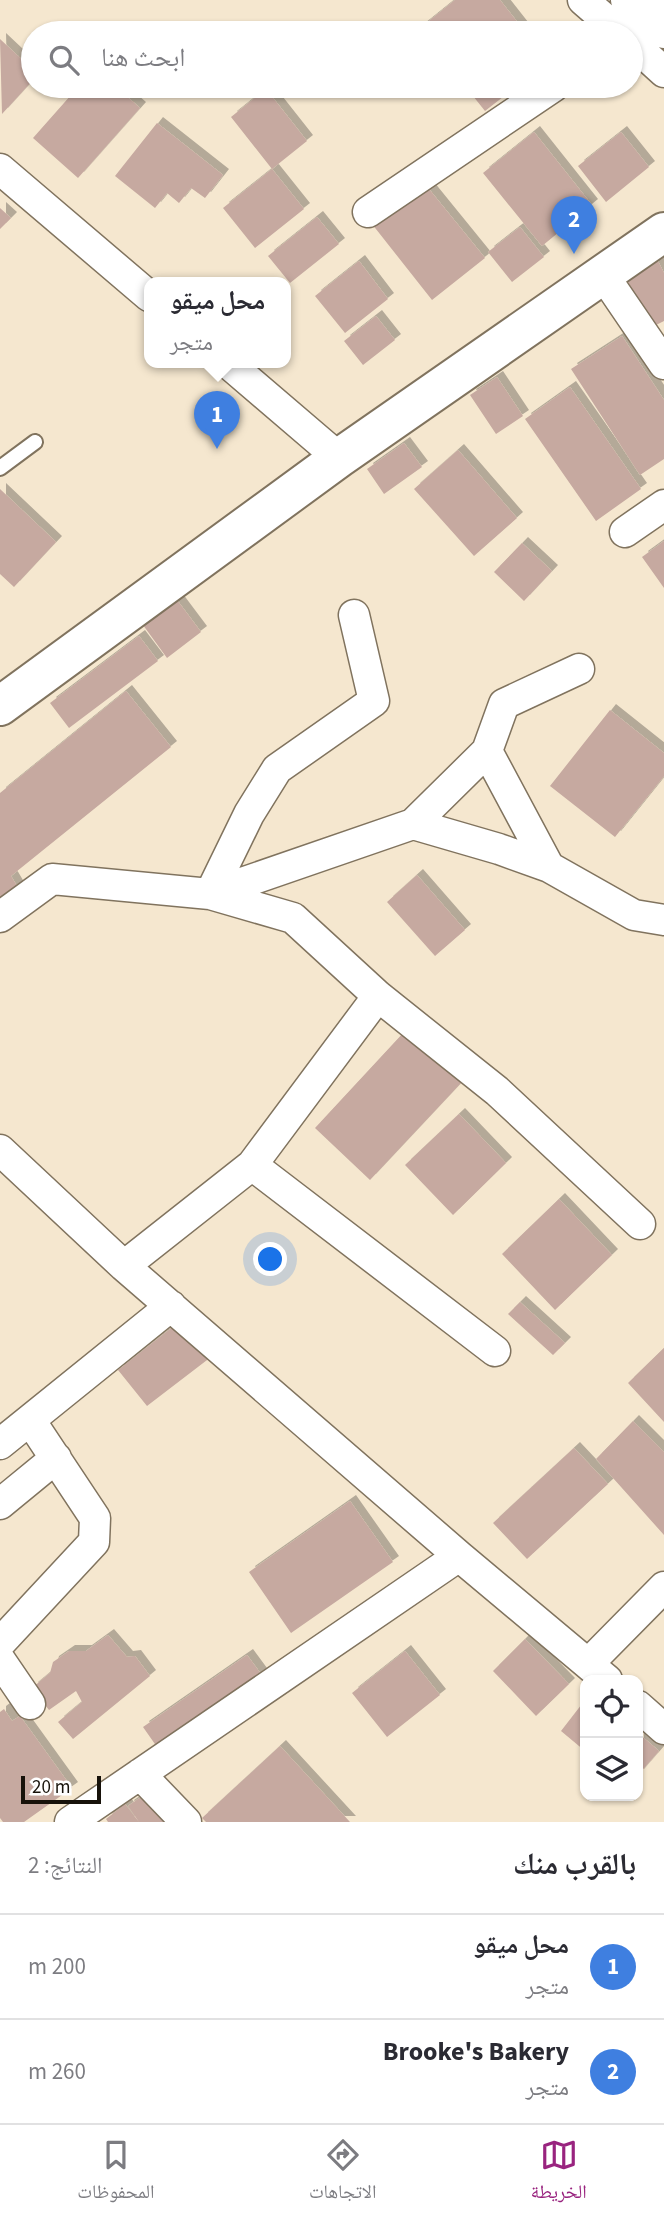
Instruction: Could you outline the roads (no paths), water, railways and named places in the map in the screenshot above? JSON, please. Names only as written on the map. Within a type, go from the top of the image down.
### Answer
[{"type":"main road","points":[[0,706],[339,458],[664,232]]},
{"type":"street","points":[[583,0],[607,21]]},
{"type":"street","points":[[626,0],[664,33]]},
{"type":"street","points":[[643,53],[664,72]]},
{"type":"street","points":[[368,212],[536,98]]},
{"type":"street","points":[[0,169],[144,292]]},
{"type":"street","points":[[602,273],[664,364]]},
{"type":"street","points":[[234,368],[339,458]]},
{"type":"street","points":[[625,532],[664,505]]},
{"type":"street","points":[[210,894],[249,814],[277,769],[374,701],[354,615]]},
{"type":"street","points":[[210,894],[413,824],[487,751],[504,704],[579,669]]},
{"type":"street","points":[[487,751],[549,867]]},
{"type":"street","points":[[413,824],[549,867],[634,915],[664,920]]},
{"type":"street","points":[[0,917],[52,879],[210,894],[293,918],[378,996],[497,1091],[640,1224]]},
{"type":"street","points":[[124,1266],[252,1165],[378,996]]},
{"type":"street","points":[[0,1150],[124,1266],[459,1556],[598,1672],[664,1587]]},
{"type":"street","points":[[252,1165],[495,1351]]},
{"type":"street","points":[[0,1444],[171,1306]]},
{"type":"street","points":[[0,1643],[94,1542],[96,1518],[30,1420]]},
{"type":"street","points":[[0,1504],[56,1458]]},
{"type":"street","points":[[70,1822],[459,1556]]},
{"type":"street","points":[[0,1660],[30,1704]]},
{"type":"street","points":[[643,1710],[664,1729]]},
{"type":"street","points":[[140,1774],[186,1822]]},
{"type":"lane","points":[[0,468],[34,442]]},
{"type":"place","name":"Brooke's Bakery","points":[[574,254]]},
{"type":"place","name":"محل ميقو","points":[[217,449]]}]
